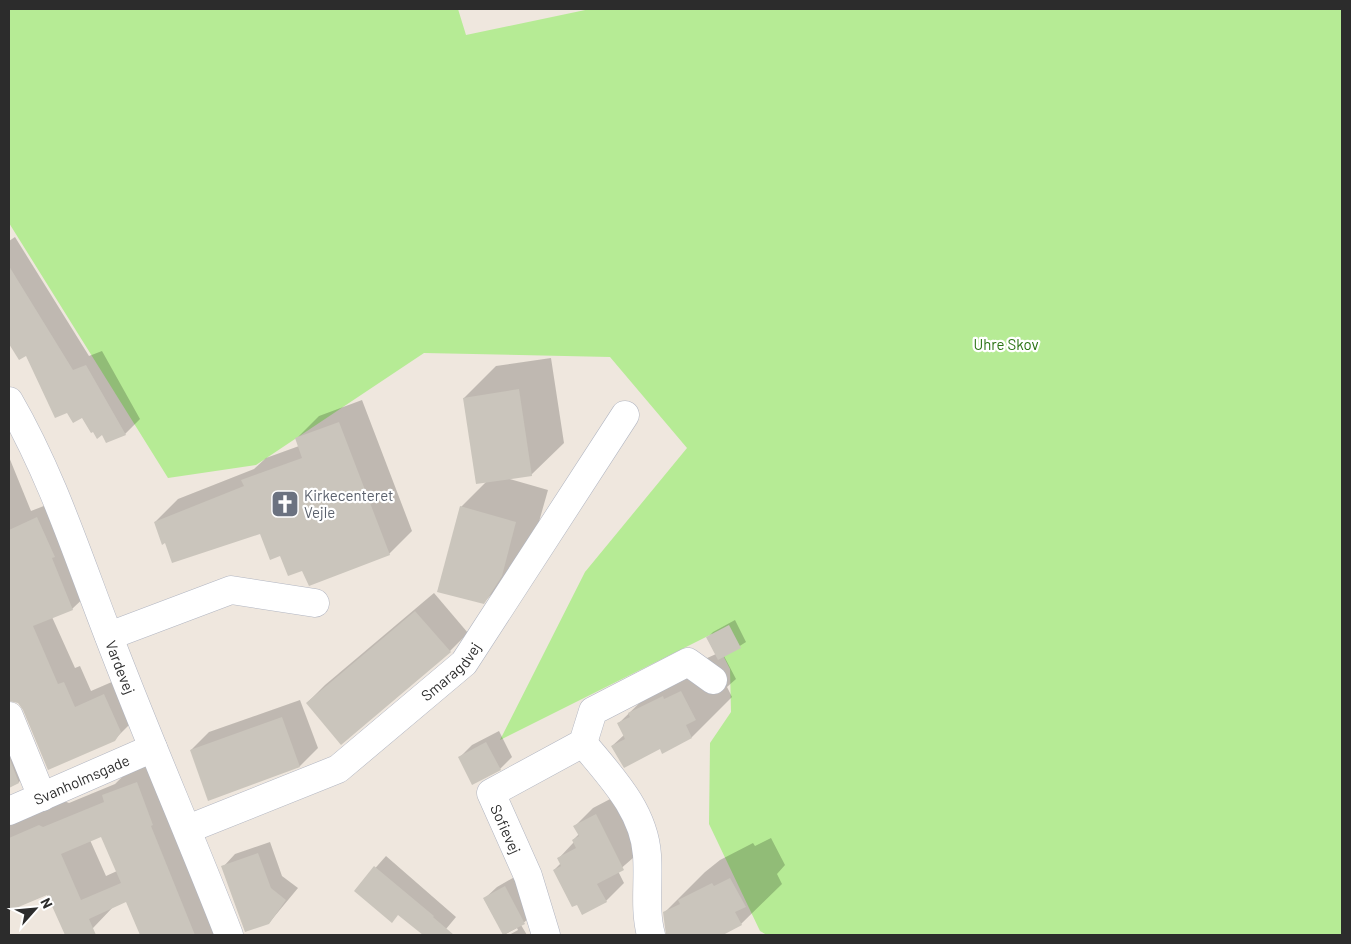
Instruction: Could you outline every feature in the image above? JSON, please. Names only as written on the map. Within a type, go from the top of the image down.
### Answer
[{"type":"street","name":"Vardevej","points":[[9,400],[25,429],[68,523],[108,636],[229,935]]},
{"type":"street","name":"Smaragdvej","points":[[188,830],[338,769],[464,663],[625,415]]},
{"type":"street","points":[[108,636],[230,590],[315,603]]},
{"type":"street","points":[[651,935],[647,920],[647,853],[639,820],[621,788],[583,743],[593,711],[688,662],[713,680]]},
{"type":"street","points":[[9,716],[42,797]]},
{"type":"street","name":"Sofievej","points":[[546,935],[528,876],[490,793],[583,743]]},
{"type":"street","name":"Svanholmsgade","points":[[9,811],[153,748]]},
{"type":"green space","name":"Uhre Skov","points":[[9,9],[458,9],[466,35],[590,9],[1342,9],[1342,935],[767,935],[760,931],[709,824],[710,743],[731,712],[730,669],[712,634],[500,740],[585,572],[687,448],[610,357],[424,353],[256,465],[168,478],[9,223]]},
{"type":"building","points":[[9,266],[73,370],[86,365],[126,435],[106,443],[102,435],[97,439],[93,432],[91,433],[82,418],[73,423],[67,413],[55,418],[26,356],[19,360],[9,344]]},
{"type":"building","points":[[519,389],[532,476],[476,484],[463,398]]},
{"type":"building","name":"Kirkecenteret Vejle","points":[[339,422],[390,555],[309,586],[302,571],[288,576],[280,556],[270,560],[260,534],[172,563],[165,543],[162,545],[154,522],[244,486],[241,480],[302,458],[295,438]]},
{"type":"building","points":[[460,506],[516,522],[502,576],[484,604],[437,592]]},
{"type":"building","points":[[37,517],[55,557],[52,558],[73,610],[33,626],[58,684],[64,682],[75,707],[104,694],[121,732],[115,741],[48,770],[23,710],[18,703],[9,701],[9,530]]},
{"type":"building","points":[[415,611],[451,652],[341,745],[306,703]]},
{"type":"building","points":[[729,625],[741,648],[718,660],[706,637]]},
{"type":"building","points":[[681,691],[696,720],[686,725],[692,738],[662,754],[660,749],[624,768],[611,746],[625,739],[617,723],[630,717],[628,713],[663,696],[664,699]]},
{"type":"building","points":[[282,717],[300,767],[208,801],[190,750]]},
{"type":"building","points":[[486,742],[501,770],[472,785],[458,757]]},
{"type":"building","points":[[9,757],[19,783],[9,788]]},
{"type":"building","points":[[137,782],[153,825],[151,826],[195,935],[140,935],[126,902],[89,919],[96,935],[65,935],[47,895],[9,911],[9,838],[39,825],[43,827],[104,802],[102,795]],"holes":[[[101,837],[121,883],[81,900],[61,854]]]},
{"type":"building","points":[[596,814],[624,870],[597,884],[607,902],[582,915],[577,905],[572,907],[553,870],[561,866],[557,858],[576,848],[572,840],[579,836],[573,826]]},
{"type":"building","points":[[258,853],[271,888],[286,900],[269,924],[245,932],[221,866]]},
{"type":"building","points":[[374,866],[454,935],[423,935],[398,915],[392,923],[354,891]]},
{"type":"building","points":[[730,878],[746,907],[735,912],[742,925],[723,935],[666,935],[663,912],[680,904],[678,900],[712,883],[714,886]]},
{"type":"building","points":[[505,886],[525,924],[503,935],[483,898]]},
{"type":"place","name":"Kirkecenteret Vejle","points":[[285,504]]}]
